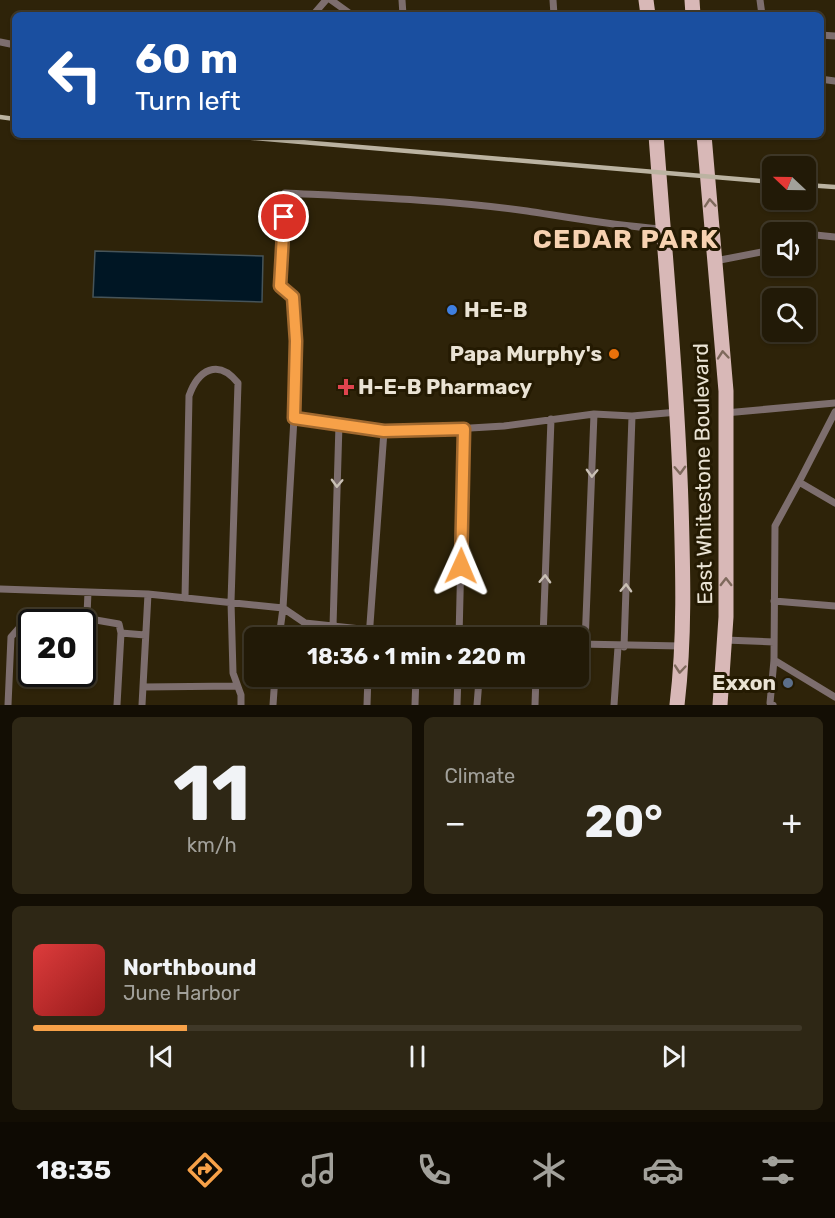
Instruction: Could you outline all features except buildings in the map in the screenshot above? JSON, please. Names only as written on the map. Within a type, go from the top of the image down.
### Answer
[{"type":"main road","name":"East Whitestone Boulevard","points":[[656,138],[678,412],[682,646],[676,701]]},
{"type":"main road","name":"East Whitestone Boulevard","points":[[704,138],[726,391],[725,640],[720,705]]},
{"type":"lane","points":[[316,12],[326,0]]},
{"type":"lane","points":[[331,0],[348,12]]},
{"type":"lane","points":[[280,627],[294,418],[296,341],[293,297],[280,286],[285,194],[436,202],[527,211],[610,226],[662,229]]},
{"type":"lane","points":[[816,235],[835,237]]},
{"type":"lane","points":[[715,261],[762,252]]},
{"type":"lane","points":[[185,598],[189,396],[195,380],[206,371],[219,370],[230,372],[238,383],[231,602],[233,673],[241,705]]},
{"type":"lane","points":[[726,414],[835,403]]},
{"type":"lane","points":[[294,418],[384,431],[464,429],[594,414],[632,416],[678,412]]},
{"type":"lane","points":[[773,705],[770,703],[774,660],[775,526],[835,412]]},
{"type":"lane","points":[[583,627],[594,414]]},
{"type":"lane","points":[[614,705],[621,647],[632,416]]},
{"type":"lane","points":[[543,627],[551,419]]},
{"type":"lane","points":[[333,626],[339,424]]},
{"type":"lane","points":[[459,627],[464,429]]},
{"type":"lane","points":[[370,627],[384,431]]},
{"type":"lane","points":[[799,482],[835,503]]},
{"type":"lane","points":[[0,589],[148,594],[231,602],[283,608],[305,623],[338,627]]},
{"type":"lane","points":[[87,609],[88,592]]},
{"type":"lane","points":[[142,705],[148,594]]},
{"type":"lane","points":[[774,601],[835,606]]},
{"type":"lane","points":[[96,622],[119,624],[121,633],[117,705]]},
{"type":"lane","points":[[8,705],[11,637],[18,629]]},
{"type":"lane","points":[[121,633],[146,635]]},
{"type":"lane","points":[[725,640],[774,642]]},
{"type":"lane","points":[[589,645],[621,647],[682,646]]},
{"type":"lane","points":[[774,660],[835,697]]},
{"type":"lane","points":[[143,687],[237,686]]},
{"type":"lane","points":[[273,705],[274,687]]},
{"type":"lane","points":[[367,705],[368,687]]},
{"type":"lane","points":[[415,705],[416,687]]},
{"type":"lane","points":[[457,705],[458,687]]},
{"type":"lane","points":[[477,705],[478,687]]},
{"type":"lane","points":[[535,705],[536,687]]},
{"type":"water","points":[[95,251],[263,256],[262,302],[93,297]]},
{"type":"railway","points":[[0,117],[12,119]]},
{"type":"railway","points":[[254,138],[762,181]]},
{"type":"railway","points":[[816,186],[835,187]]},
{"type":"place","name":"H-E-B","points":[[452,310]]},
{"type":"place","name":"Papa Murphy's","points":[[614,354]]},
{"type":"place","name":"H-E-B Pharmacy","points":[[346,387]]},
{"type":"place","name":"Exxon","points":[[788,683]]},
{"type":"district","name":"CEDAR PARK","points":[[626,239]]},
{"type":"route","points":[[284,217],[280,286],[293,297],[296,341],[294,418],[384,431],[464,429],[461,566]]}]
